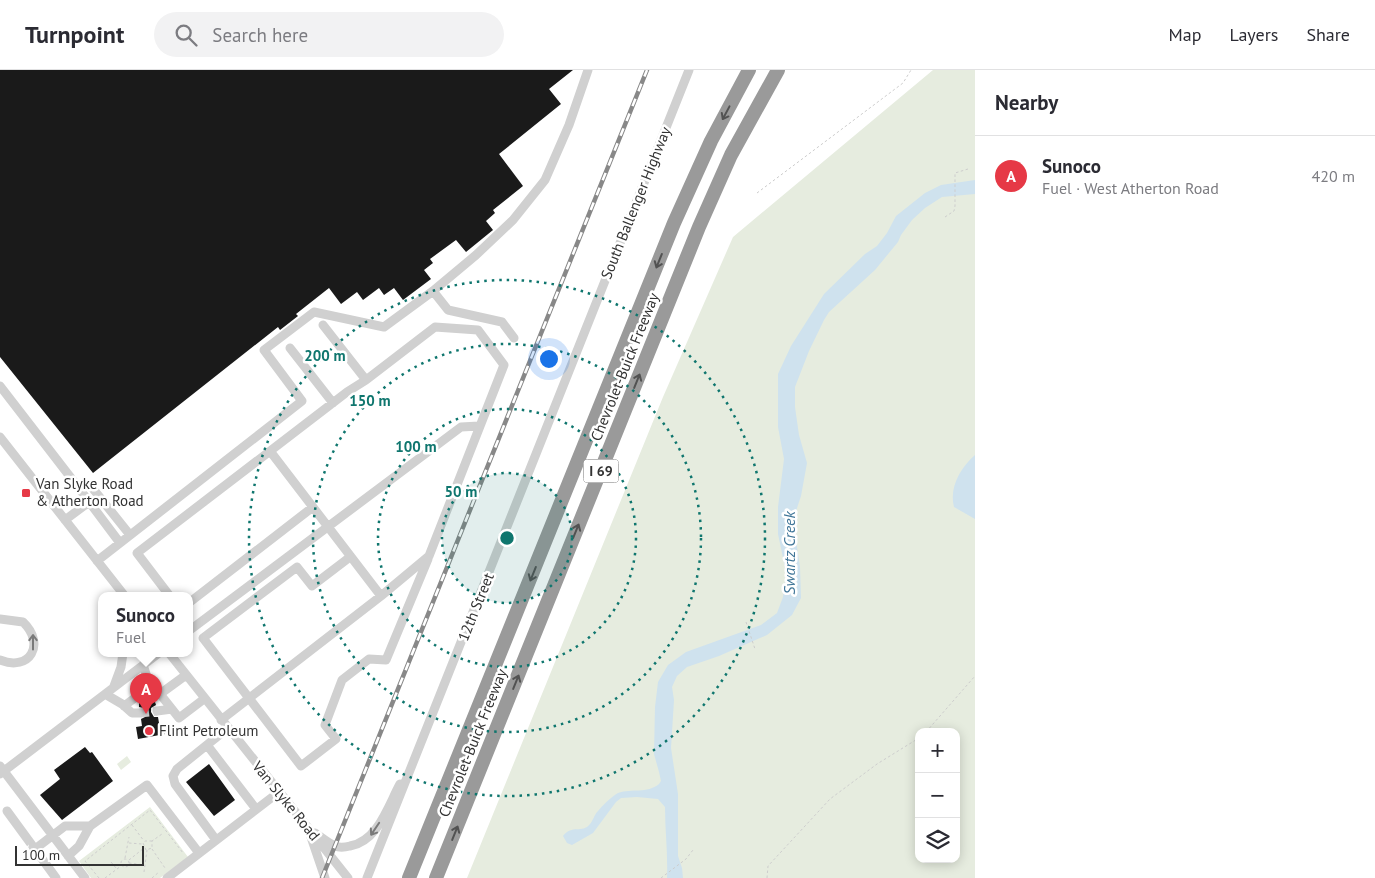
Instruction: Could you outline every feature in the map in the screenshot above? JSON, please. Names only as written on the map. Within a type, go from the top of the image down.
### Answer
[{"type":"highway","name":"Chevrolet-Buick Freeway","points":[[409,878],[678,214],[711,141],[749,70]]},
{"type":"highway","name":"Chevrolet-Buick Freeway","points":[[436,878],[699,227],[731,155],[778,70]]},
{"type":"street","points":[[97,561],[302,401],[264,350],[314,312],[384,327],[433,291],[476,255],[513,220],[546,180],[569,125],[588,70]]},
{"type":"street","name":"South Ballenger Highway","points":[[583,336],[689,70]]},
{"type":"street","points":[[433,291],[448,310],[502,322],[514,338]]},
{"type":"street","points":[[323,325],[366,380]]},
{"type":"street","points":[[167,592],[137,553],[435,327],[478,330],[504,365],[429,556],[386,660],[369,659],[342,680],[325,725],[336,739],[301,766],[203,638],[297,567],[312,586],[350,557]]},
{"type":"street","name":"12th Street","points":[[367,878],[583,336]]},
{"type":"street","points":[[290,348],[333,403]]},
{"type":"street","points":[[0,386],[120,543]]},
{"type":"street","points":[[193,628],[461,427],[479,426]]},
{"type":"street","points":[[0,437],[122,592]]},
{"type":"street","points":[[270,451],[381,596]]},
{"type":"street","points":[[78,487],[90,485],[130,535]]},
{"type":"street","points":[[65,520],[89,502]]},
{"type":"street","points":[[193,600],[312,508]]},
{"type":"street","points":[[221,720],[381,596],[429,556]]},
{"type":"street","points":[[0,619],[23,622],[33,634],[35,643],[31,656],[25,660],[9,664],[0,660]]},
{"type":"street","points":[[114,687],[122,657]]},
{"type":"street","points":[[85,878],[1,770],[154,657]]},
{"type":"street","name":"Van Slyke Road","points":[[172,657],[348,878]]},
{"type":"street","points":[[143,665],[151,686],[160,694],[179,718],[204,699]]},
{"type":"street","points":[[160,694],[186,675]]},
{"type":"street","points":[[124,706],[151,686]]},
{"type":"street","points":[[105,694],[132,713],[140,713]]},
{"type":"street","points":[[157,711],[172,709]]},
{"type":"street","points":[[216,840],[175,784],[173,776],[177,769],[228,728]]},
{"type":"street","points":[[309,829],[335,846],[341,847],[360,844],[369,838],[376,830],[423,740]]},
{"type":"street","points":[[207,745],[256,810]]},
{"type":"street","points":[[68,856],[79,846],[90,826],[147,785],[199,853]]},
{"type":"street","points":[[167,878],[279,792]]},
{"type":"street","points":[[6,811],[56,878]]},
{"type":"street","points":[[35,849],[65,826],[90,826]]},
{"type":"street","points":[[309,829],[325,878]]},
{"type":"path","points":[[757,193],[903,83],[911,70]]},
{"type":"path","points":[[945,218],[954,212],[955,173],[968,169]]},
{"type":"path","points":[[746,622],[755,649]]},
{"type":"path","points":[[930,728],[975,676]]},
{"type":"path","points":[[767,878],[768,866],[830,799],[877,764],[915,740]]},
{"type":"path","points":[[98,878],[85,861],[150,810],[183,854],[182,856]]},
{"type":"path","points":[[132,825],[144,841]]},
{"type":"path","points":[[144,841],[152,841],[162,834]]},
{"type":"path","points":[[122,865],[121,860],[125,858],[129,837]]},
{"type":"path","points":[[144,841],[144,848],[147,850],[151,849]]},
{"type":"path","points":[[151,849],[152,841]]},
{"type":"path","points":[[128,842],[143,844]]},
{"type":"path","points":[[128,860],[144,848]]},
{"type":"path","points":[[151,849],[165,868]]},
{"type":"path","points":[[144,872],[147,850]]},
{"type":"path","points":[[661,878],[686,860],[693,850]]},
{"type":"path","points":[[125,858],[129,863]]},
{"type":"path","points":[[111,862],[117,869]]},
{"type":"path","points":[[105,878],[122,865],[125,867],[129,863],[145,865]]},
{"type":"shaded area","points":[[933,70],[975,70],[975,878],[467,878],[663,397],[733,237]]},
{"type":"shaded area","points":[[127,756],[131,762],[121,770],[117,764]]},
{"type":"shaded area","points":[[150,807],[188,857],[160,878],[91,878],[79,861]]},
{"type":"water","name":"Swartz Creek","points":[[975,180],[975,194],[942,197],[925,208],[912,220],[898,242],[875,270],[829,312],[809,351],[795,387],[795,407],[799,435],[807,463],[801,496],[793,520],[800,567],[801,598],[792,615],[767,635],[719,656],[687,667],[677,676],[672,687],[674,700],[671,748],[678,794],[678,856],[683,878],[667,878],[665,807],[658,799],[621,798],[593,833],[572,845],[567,843],[563,836],[566,832],[587,827],[595,814],[616,794],[650,789],[661,781],[654,754],[655,707],[658,682],[668,665],[686,652],[761,625],[777,613],[783,597],[786,572],[778,534],[778,507],[784,459],[778,427],[778,374],[791,346],[824,294],[865,254],[877,246],[896,216],[925,193],[941,185]]},
{"type":"water","points":[[975,455],[975,519],[954,507],[953,493],[960,472]]},
{"type":"building","points":[[0,70],[573,70],[549,89],[561,104],[499,154],[523,186],[493,210],[495,213],[486,221],[493,230],[466,252],[456,240],[430,259],[433,263],[424,270],[431,279],[403,300],[394,288],[384,295],[379,288],[363,300],[357,292],[341,304],[329,288],[296,314],[298,316],[280,330],[278,327],[93,473],[0,357]]},
{"type":"building","points":[[153,696],[156,705],[151,708],[151,712],[154,717],[158,717],[159,723],[163,723],[165,734],[138,739],[136,727],[142,726],[141,719],[145,717],[146,713],[144,708],[139,707],[139,703],[147,697]]},
{"type":"building","points":[[85,747],[90,753],[92,752],[113,781],[62,820],[40,795],[60,779],[54,770]]},
{"type":"building","points":[[209,764],[235,800],[214,816],[186,782]]},
{"type":"tunnel","points":[[140,713],[157,711]]},
{"type":"railway","points":[[322,878],[647,70]]},
{"type":"place","name":"Van Slyke Road & Atherton Road","points":[[26,493]]},
{"type":"place","name":"Sunoco","points":[[146,714]]},
{"type":"place","name":"Flint Petroleum","points":[[149,731]]}]
